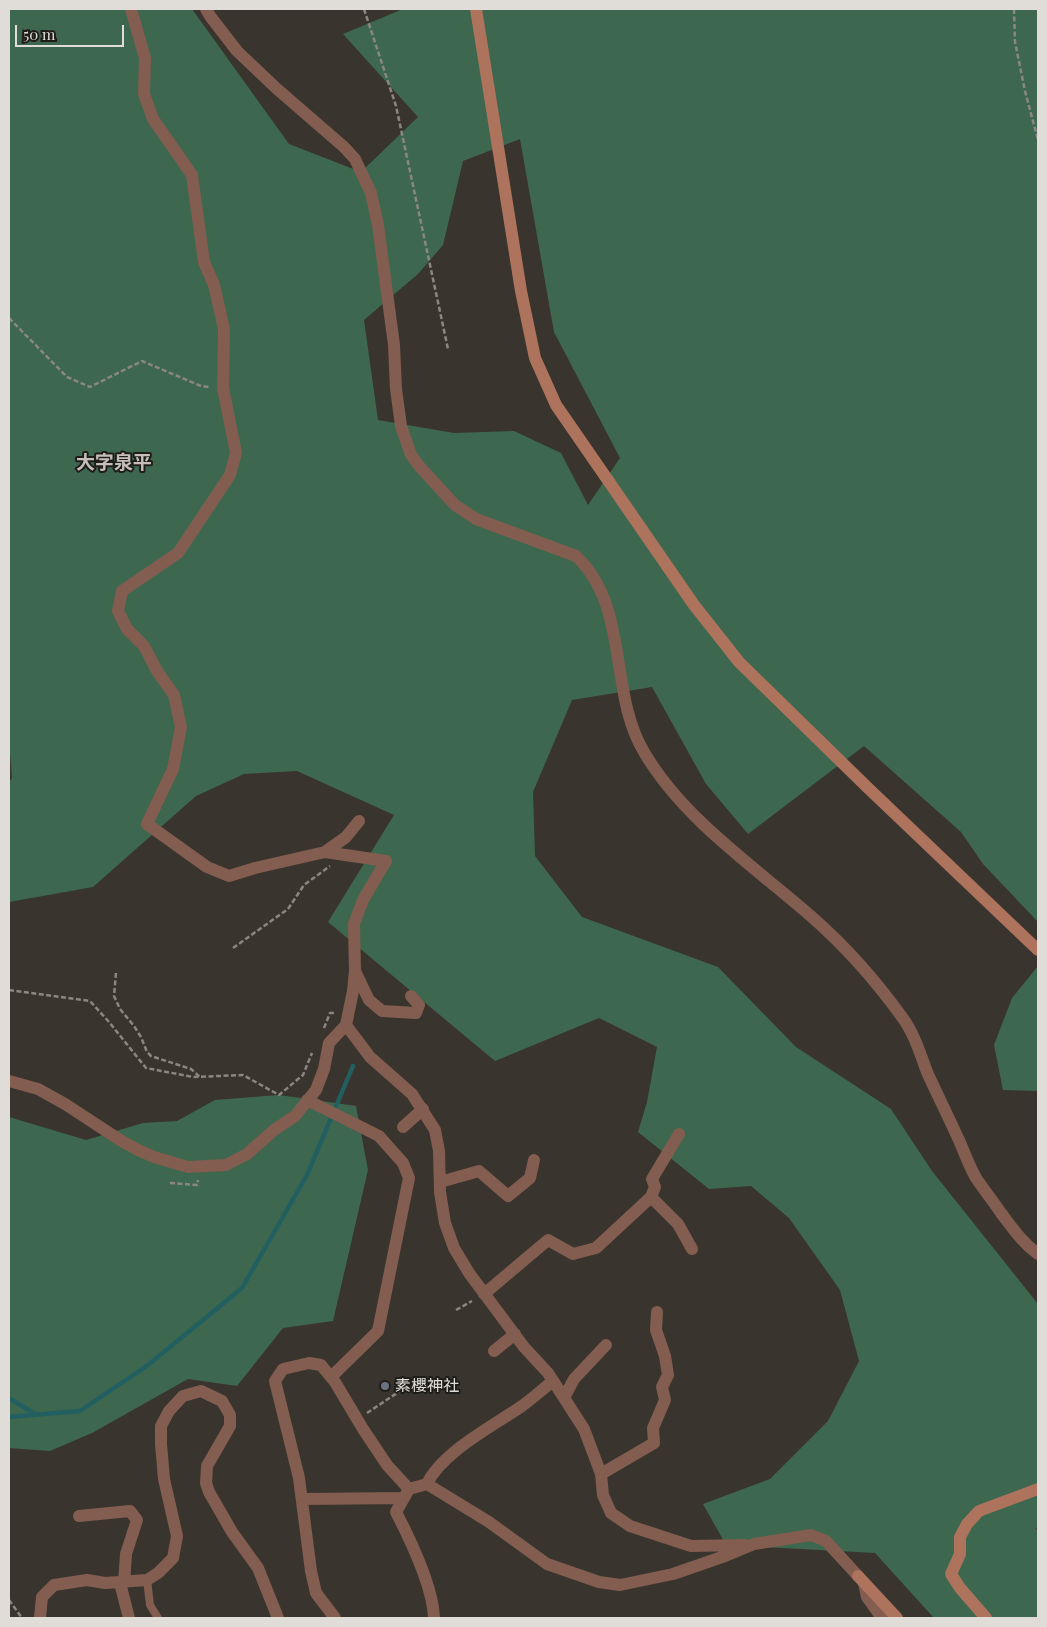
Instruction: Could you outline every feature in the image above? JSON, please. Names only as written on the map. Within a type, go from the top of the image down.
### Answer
[{"type":"street","points":[[9,1081],[38,1089],[65,1104],[120,1140],[154,1157],[188,1167],[226,1165],[246,1154],[274,1130],[295,1116],[316,1090],[324,1068],[329,1043],[347,1018],[355,971],[354,924],[363,900],[386,862],[326,852],[255,868],[229,876],[207,867],[147,824],[173,769],[181,727],[174,695],[157,671],[144,646],[127,630],[118,611],[122,591],[178,553],[230,475],[236,453],[223,388],[224,329],[214,285],[204,262],[192,175],[153,118],[144,94],[145,58],[131,9]]},
{"type":"street","points":[[206,9],[237,51],[276,88],[344,146],[355,159],[371,193],[378,225],[401,426],[411,455],[455,505],[476,519],[576,556],[587,567],[601,594],[615,634],[619,675],[630,721],[643,751],[662,781],[694,816],[814,920],[864,969],[886,995],[904,1020],[919,1047],[926,1069],[975,1176],[1022,1242],[1038,1254]]},
{"type":"street","points":[[476,9],[521,291],[535,358],[556,405],[694,605],[739,662],[1038,950]]},
{"type":"street","points":[[326,852],[346,837],[359,821]]},
{"type":"street","points":[[355,971],[369,1000],[382,1011],[416,1013],[418,1005],[411,996]]},
{"type":"street","points":[[347,1018],[370,1057],[412,1094],[435,1130],[439,1151],[440,1182],[445,1223],[454,1248],[468,1273],[552,1381],[584,1429],[601,1474],[603,1495],[612,1514],[630,1526],[691,1546],[754,1544],[811,1535],[826,1541],[897,1618]]},
{"type":"street","points":[[307,1100],[379,1136],[403,1163],[409,1178],[378,1331],[331,1377]]},
{"type":"street","points":[[403,1127],[423,1109]]},
{"type":"street","points":[[484,1294],[548,1240],[573,1254],[596,1248],[651,1197],[655,1187],[652,1179],[679,1134]]},
{"type":"street","points":[[440,1182],[479,1171],[508,1196],[530,1178],[534,1160]]},
{"type":"street","points":[[651,1197],[678,1224],[692,1249]]},
{"type":"street","points":[[601,1474],[654,1443],[652,1419],[665,1400],[662,1388],[668,1375],[665,1356],[656,1330],[657,1312]]},
{"type":"street","points":[[494,1351],[515,1334]]},
{"type":"street","points":[[564,1398],[574,1379],[606,1345]]},
{"type":"street","points":[[335,1618],[316,1593],[311,1571],[299,1478],[275,1381],[283,1369],[309,1363],[321,1365],[331,1377],[407,1494]]},
{"type":"street","points":[[302,1499],[407,1494],[427,1484],[431,1476],[447,1458],[523,1405],[552,1381]]},
{"type":"street","points":[[40,1618],[42,1596],[54,1585],[87,1580],[105,1583],[147,1580],[158,1573],[173,1558],[177,1536],[164,1479],[161,1426],[169,1411],[183,1396],[201,1391],[222,1401],[230,1415],[230,1426],[207,1466],[206,1484],[208,1492],[232,1532],[258,1568],[278,1618]]},
{"type":"street","points":[[427,1484],[489,1522],[546,1564],[599,1582],[620,1585],[673,1574],[754,1544]]},
{"type":"street","points":[[986,1618],[960,1588],[951,1574],[960,1554],[960,1537],[967,1524],[979,1511],[1038,1489]]},
{"type":"street","points":[[407,1494],[396,1512],[412,1544],[434,1606],[434,1618]]},
{"type":"street","points":[[79,1516],[130,1511],[137,1520],[126,1554],[122,1583],[129,1618]]},
{"type":"street","points":[[861,1580],[867,1597],[882,1618]]},
{"type":"lane","points":[[147,1580],[150,1605],[158,1618]]},
{"type":"path","points":[[364,9],[396,106],[448,349]]},
{"type":"path","points":[[1014,9],[1017,50],[1025,91],[1038,140]]},
{"type":"path","points":[[9,318],[67,377],[90,387],[142,361],[201,386],[223,388]]},
{"type":"path","points":[[233,948],[288,909],[304,885],[345,855]]},
{"type":"path","points":[[116,973],[114,996],[120,1009],[141,1037],[147,1052],[151,1056],[191,1069],[200,1077]]},
{"type":"path","points":[[9,990],[90,1002],[109,1022],[146,1068],[193,1078],[243,1075],[279,1095],[302,1075],[314,1048]]},
{"type":"path","points":[[322,1031],[330,1013],[347,1018]]},
{"type":"path","points":[[456,1310],[484,1294]]},
{"type":"path","points":[[357,1419],[403,1389]]},
{"type":"path","points":[[9,1600],[22,1618]]},
{"type":"green space","points":[[9,9],[192,9],[289,144],[361,172],[418,117],[343,34],[403,9],[1038,9],[1038,922],[983,864],[961,832],[864,746],[748,834],[706,784],[652,687],[572,700],[533,792],[535,856],[582,917],[718,967],[796,1047],[891,1109],[932,1171],[1038,1304],[1038,1527],[1036,1528],[1038,1532],[1038,1618],[934,1618],[875,1553],[726,1545],[703,1504],[770,1479],[828,1421],[859,1361],[840,1290],[789,1218],[751,1186],[709,1189],[638,1132],[647,1102],[657,1047],[599,1018],[495,1061],[328,922],[394,815],[297,771],[244,774],[196,796],[93,887],[9,902],[9,782],[12,778],[9,742]],"holes":[[[520,139],[554,332],[620,458],[588,505],[561,453],[514,431],[454,433],[378,420],[364,320],[418,274],[443,245],[463,161]]]},
{"type":"green space","points":[[1038,966],[1038,1091],[1003,1090],[994,1045],[1012,998]]},
{"type":"green space","points":[[279,1095],[356,1106],[368,1170],[333,1321],[283,1328],[237,1386],[188,1379],[92,1433],[50,1451],[9,1448],[9,1117],[86,1140],[143,1123],[177,1121],[215,1100]]},
{"type":"waterway","points":[[9,1417],[80,1411],[148,1365],[242,1288],[307,1175],[353,1066]]},
{"type":"waterway","points":[[9,1398],[35,1414]]},
{"type":"place","name":"素櫻神社","points":[[385,1386]]},
{"type":"district","name":"大字泉平","points":[[114,463]]}]
